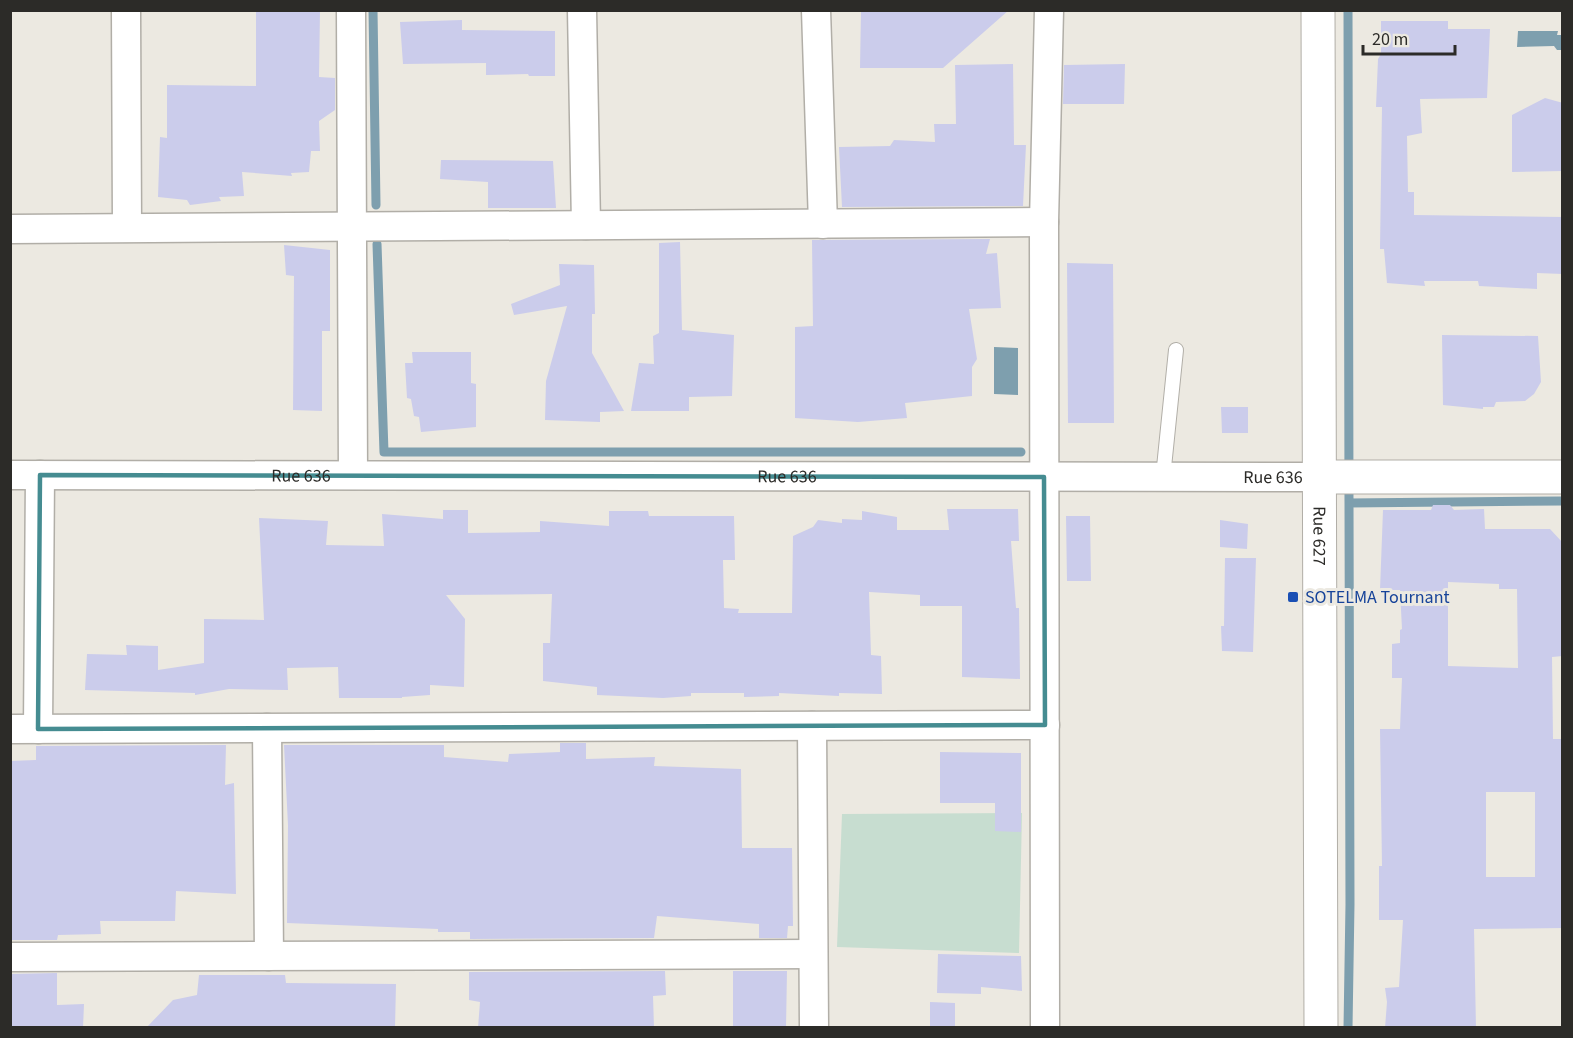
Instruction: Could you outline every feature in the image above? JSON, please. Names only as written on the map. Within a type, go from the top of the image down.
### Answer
[{"type":"street","points":[[126,10],[127,227]]},
{"type":"street","points":[[351,10],[352,475]]},
{"type":"street","points":[[582,10],[586,225]]},
{"type":"street","points":[[816,10],[823,224]]},
{"type":"street","points":[[1045,1028],[1044,222],[1049,10]]},
{"type":"street","name":"Rue 627","points":[[1318,10],[1321,1028]]},
{"type":"street","points":[[10,229],[1044,222]]},
{"type":"street","name":"Rue 636","points":[[10,475],[1563,477]]},
{"type":"street","points":[[40,475],[24,729],[1045,725]]},
{"type":"street","points":[[812,726],[814,1028]]},
{"type":"street","points":[[267,728],[269,956]]},
{"type":"street","points":[[10,957],[813,954]]},
{"type":"lane","points":[[1164,477],[1176,350]]},
{"type":"highlighted area","points":[[40,475],[1044,477],[1045,725],[38,729]]},
{"type":"green space","points":[[1022,813],[1019,953],[837,947],[842,814]]},
{"type":"water","points":[[1518,31],[1558,31],[1557,35],[1562,35],[1562,50],[1557,50],[1554,46],[1517,47]]},
{"type":"water","points":[[994,347],[1018,348],[1018,395],[994,394]]},
{"type":"building","points":[[256,10],[320,10],[319,77],[335,78],[335,110],[319,121],[320,151],[311,151],[309,172],[291,173],[292,176],[242,172],[244,196],[219,197],[221,201],[190,205],[187,200],[158,197],[160,137],[167,138],[167,85],[256,86]]},
{"type":"building","points":[[861,10],[1009,10],[943,68],[860,68]]},
{"type":"building","points":[[462,20],[462,30],[555,31],[555,76],[486,75],[486,63],[403,64],[400,22]]},
{"type":"building","points":[[1381,21],[1448,21],[1448,29],[1490,29],[1487,98],[1420,99],[1422,133],[1407,136],[1408,192],[1414,192],[1414,215],[1563,217],[1563,274],[1537,273],[1537,289],[1479,286],[1478,281],[1424,281],[1425,286],[1387,283],[1384,249],[1380,249],[1382,107],[1376,107],[1378,59],[1381,54]]},
{"type":"building","points":[[1013,64],[1014,145],[1026,145],[1023,206],[842,207],[839,147],[890,146],[894,140],[935,142],[934,124],[956,124],[955,65]]},
{"type":"building","points":[[1125,64],[1124,104],[1063,104],[1064,65]]},
{"type":"building","points":[[1545,98],[1563,103],[1563,171],[1512,172],[1512,115]]},
{"type":"building","points":[[441,160],[553,161],[556,208],[488,208],[488,182],[440,179]]},
{"type":"building","points":[[990,239],[986,254],[997,253],[1001,308],[969,309],[977,359],[972,367],[972,396],[905,403],[907,418],[858,422],[795,418],[795,327],[813,326],[812,240]]},
{"type":"building","points":[[680,242],[682,330],[734,335],[732,396],[689,397],[689,411],[631,411],[639,363],[654,364],[653,336],[659,333],[659,243]]},
{"type":"building","points":[[284,245],[330,250],[330,331],[322,331],[322,411],[293,410],[294,276],[286,275]]},
{"type":"building","points":[[1067,263],[1113,264],[1114,423],[1068,423]]},
{"type":"building","points":[[559,264],[594,265],[595,314],[592,314],[592,353],[624,411],[600,412],[600,422],[545,420],[546,381],[567,306],[514,315],[511,304],[560,285]]},
{"type":"building","points":[[1442,335],[1538,336],[1541,382],[1534,394],[1525,401],[1496,402],[1494,407],[1483,407],[1483,409],[1443,405]]},
{"type":"building","points":[[412,352],[471,352],[471,383],[476,384],[476,427],[421,432],[419,417],[414,416],[411,399],[407,398],[405,363],[413,363]]},
{"type":"building","points":[[1221,407],[1248,407],[1248,433],[1222,433]]},
{"type":"building","points":[[1433,505],[1450,505],[1454,510],[1484,509],[1485,529],[1550,529],[1563,543],[1563,656],[1552,657],[1553,739],[1563,739],[1563,928],[1474,929],[1476,1028],[1385,1028],[1387,1002],[1385,988],[1399,987],[1403,920],[1379,920],[1379,866],[1382,866],[1380,729],[1400,729],[1402,678],[1392,678],[1392,644],[1400,643],[1400,630],[1402,629],[1400,590],[1380,590],[1383,510],[1431,510]],"holes":[[[1448,582],[1499,584],[1499,589],[1517,589],[1518,668],[1448,666]],[[1486,792],[1535,792],[1535,877],[1486,877]]]},
{"type":"building","points":[[947,509],[1018,509],[1019,541],[1011,541],[1016,608],[1019,608],[1020,679],[962,677],[962,606],[920,606],[920,595],[869,592],[871,655],[881,656],[882,694],[839,693],[839,696],[779,693],[779,696],[744,697],[744,693],[691,693],[691,696],[663,698],[597,695],[597,687],[543,681],[543,643],[550,643],[552,594],[446,595],[465,619],[464,687],[430,685],[430,695],[402,698],[339,698],[338,667],[287,668],[288,690],[229,689],[195,695],[195,693],[85,690],[87,654],[127,655],[126,645],[158,646],[158,670],[204,663],[204,619],[264,620],[259,518],[328,521],[326,545],[384,546],[382,514],[443,519],[443,510],[468,510],[468,533],[540,532],[540,521],[609,526],[609,511],[648,511],[649,516],[734,516],[735,560],[723,560],[724,608],[739,609],[738,613],[792,613],[793,536],[813,527],[818,520],[842,523],[842,519],[862,520],[862,511],[897,517],[897,530],[949,530]]},
{"type":"building","points":[[1066,516],[1090,516],[1091,581],[1067,581]]},
{"type":"building","points":[[1220,520],[1248,524],[1247,549],[1220,547]]},
{"type":"building","points":[[1225,558],[1256,558],[1253,652],[1222,651],[1221,626],[1224,626]]},
{"type":"building","points":[[560,743],[586,743],[586,759],[655,757],[654,766],[741,769],[742,848],[792,848],[793,926],[788,926],[787,938],[759,938],[759,924],[657,916],[654,938],[470,939],[470,932],[438,932],[438,929],[287,923],[288,825],[284,745],[444,745],[444,757],[508,762],[509,754],[560,752]]},
{"type":"building","points":[[226,745],[225,785],[234,783],[236,894],[176,891],[175,921],[100,921],[101,934],[58,935],[57,940],[10,940],[10,761],[36,760],[36,746]]},
{"type":"building","points":[[940,752],[1021,753],[1021,832],[995,831],[995,803],[940,803]]},
{"type":"building","points":[[938,954],[1021,956],[1022,991],[981,987],[981,994],[937,993]]},
{"type":"building","points":[[665,971],[666,995],[653,996],[654,1028],[478,1028],[480,1002],[469,1000],[469,972]]},
{"type":"building","points":[[733,971],[787,971],[786,1028],[733,1028]]},
{"type":"building","points":[[57,973],[57,1005],[84,1004],[83,1028],[10,1028],[10,974]]},
{"type":"building","points":[[199,975],[285,975],[286,983],[396,984],[395,1028],[146,1028],[173,1000],[197,995]]},
{"type":"building","points":[[930,1002],[955,1003],[955,1028],[930,1028]]},
{"type":"waterway","points":[[373,10],[376,205]]},
{"type":"waterway","points":[[1348,10],[1349,503],[1562,501]]},
{"type":"waterway","points":[[377,244],[384,452],[1021,452]]},
{"type":"waterway","points":[[1348,1028],[1349,503]]},
{"type":"place","name":"SOTELMA Tournant","points":[[1293,597]]}]
